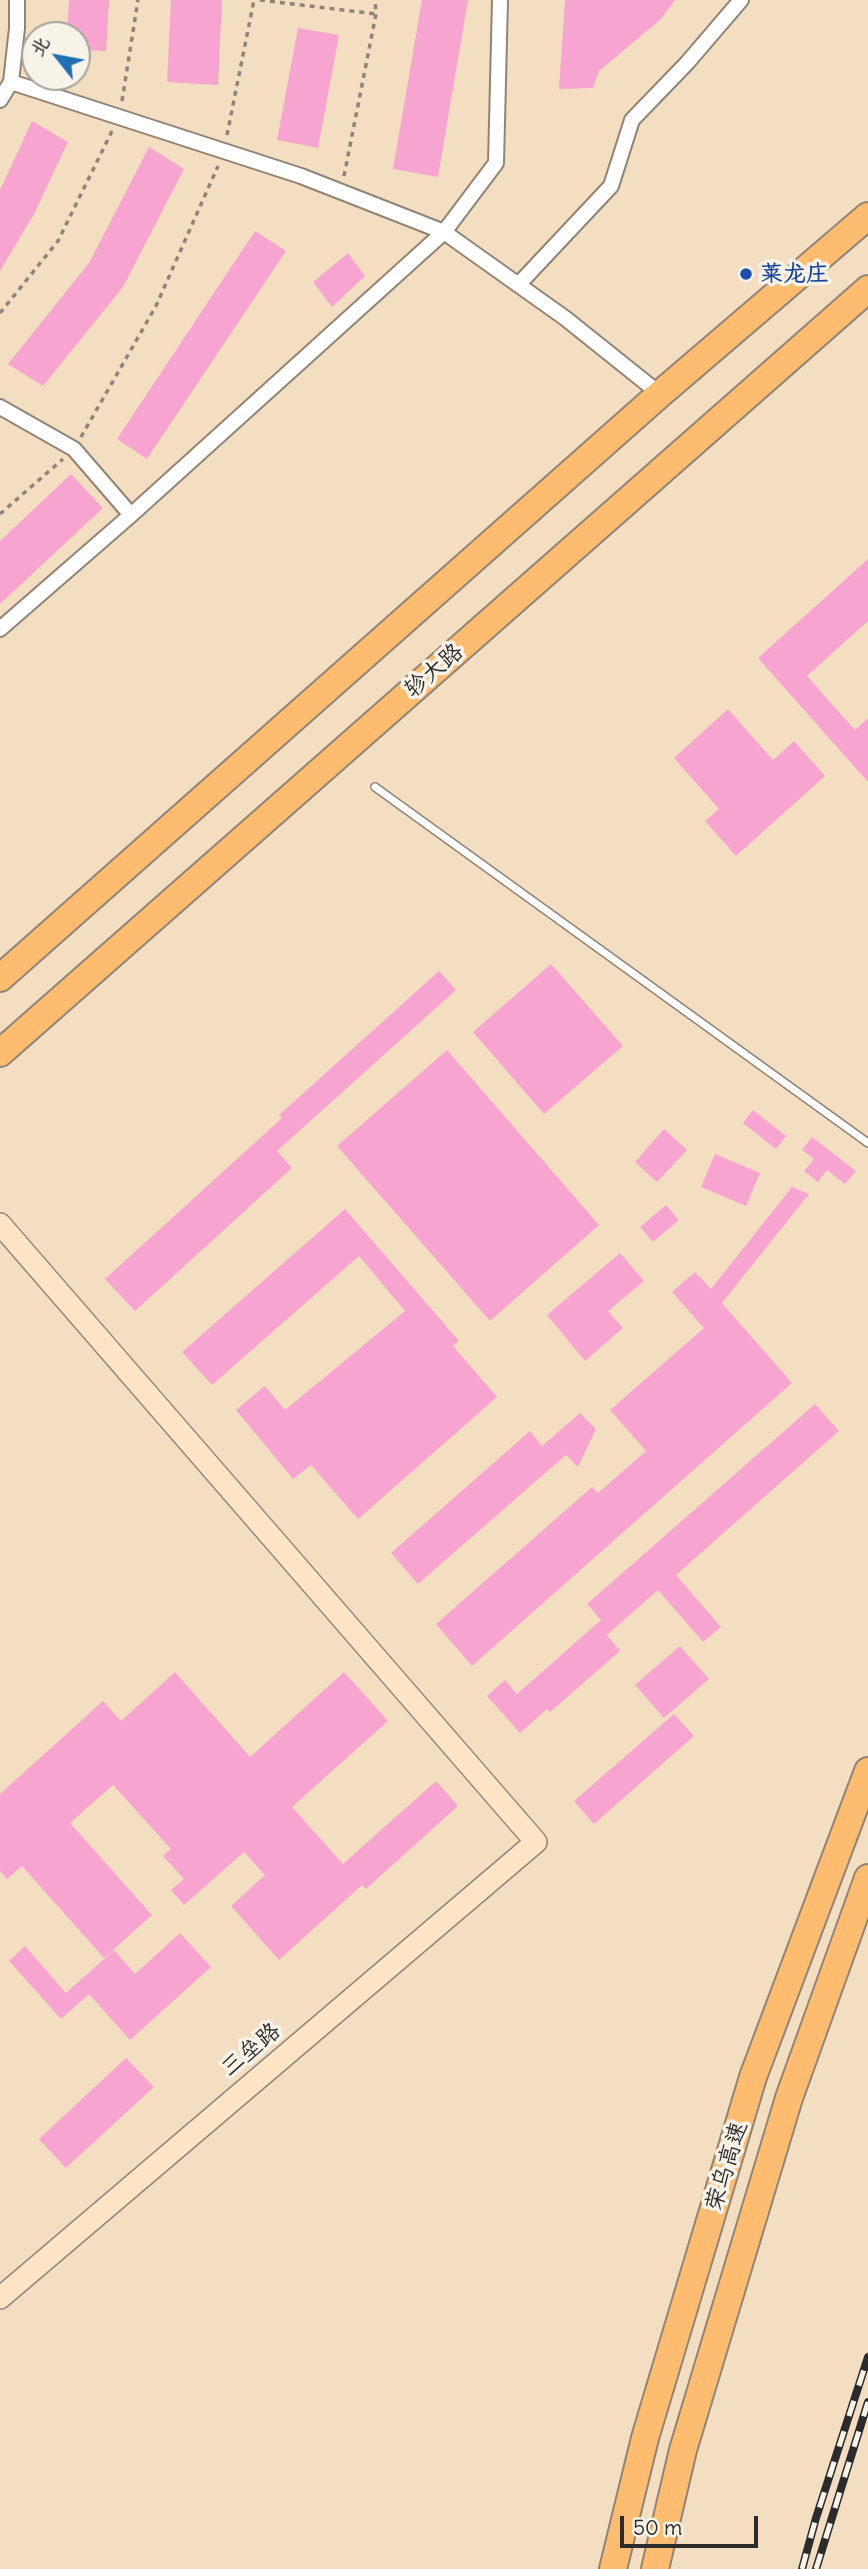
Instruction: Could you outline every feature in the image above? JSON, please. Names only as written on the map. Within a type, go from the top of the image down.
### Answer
[{"type":"highway","points":[[0,978],[660,394],[868,216]]},
{"type":"highway","name":"轸大路","points":[[0,1053],[868,289]]},
{"type":"highway","name":"荣乌高速","points":[[613,2569],[645,2438],[753,2077],[868,1771]]},
{"type":"highway","name":"荣乌高速","points":[[655,2569],[683,2450],[789,2098],[868,1878]]},
{"type":"street","points":[[0,100],[11,82],[17,0]]},
{"type":"street","points":[[0,629],[131,515],[444,232],[496,163],[500,0]]},
{"type":"street","points":[[518,285],[611,186],[632,120],[687,63],[741,0]]},
{"type":"street","points":[[11,82],[224,151],[444,232],[565,317],[660,394]]},
{"type":"street","points":[[0,407],[75,449],[131,515]]},
{"type":"street","name":"三垒路","points":[[0,1224],[536,1842],[0,2298]]},
{"type":"lane","points":[[375,787],[868,1143]]},
{"type":"path","points":[[0,313],[58,241],[119,117],[138,0]]},
{"type":"path","points":[[0,514],[75,449],[156,306],[224,151],[254,0]]},
{"type":"path","points":[[260,0],[376,14]]},
{"type":"path","points":[[341,192],[376,14],[375,0]]},
{"type":"building","points":[[69,0],[109,0],[106,51],[91,50],[91,21],[68,21]]},
{"type":"building","points":[[171,0],[222,0],[218,85],[167,82]]},
{"type":"building","points":[[422,0],[468,0],[438,177],[393,169]]},
{"type":"building","points":[[565,0],[675,0],[660,20],[599,71],[593,88],[559,89]]},
{"type":"building","points":[[298,28],[339,35],[318,148],[277,140]]},
{"type":"building","points":[[32,121],[68,142],[34,214],[0,271],[0,190]]},
{"type":"building","points":[[149,147],[184,169],[123,287],[43,386],[8,364],[89,263]]},
{"type":"building","points":[[255,231],[286,251],[147,459],[117,439]]},
{"type":"building","points":[[348,253],[365,276],[332,307],[313,282]]},
{"type":"building","points":[[71,474],[103,508],[0,604],[0,541]]},
{"type":"building","points":[[868,559],[868,621],[807,676],[855,730],[868,718],[868,782],[758,658]]},
{"type":"building","points":[[728,709],[773,760],[794,741],[825,776],[736,856],[705,821],[719,809],[674,758]]},
{"type":"building","points":[[551,964],[623,1046],[544,1114],[473,1032]]},
{"type":"building","points":[[439,971],[456,990],[277,1151],[292,1168],[135,1311],[105,1279],[282,1118],[279,1115]]},
{"type":"building","points":[[447,1050],[599,1225],[490,1321],[337,1146]]},
{"type":"building","points":[[753,1110],[786,1136],[776,1149],[743,1123]]},
{"type":"building","points":[[664,1129],[687,1150],[657,1182],[635,1162]]},
{"type":"building","points":[[812,1137],[856,1171],[845,1184],[827,1170],[818,1182],[804,1171],[814,1159],[802,1150]]},
{"type":"building","points":[[715,1154],[760,1173],[746,1206],[701,1187]]},
{"type":"building","points":[[792,1187],[809,1194],[722,1303],[792,1383],[472,1666],[436,1624],[592,1487],[598,1493],[646,1451],[610,1410],[704,1328],[672,1292],[695,1272],[711,1289]]},
{"type":"building","points":[[666,1205],[679,1220],[653,1242],[640,1227]]},
{"type":"building","points":[[345,1209],[459,1341],[453,1346],[497,1397],[358,1519],[311,1465],[293,1479],[236,1410],[265,1386],[285,1410],[405,1311],[359,1256],[212,1385],[182,1352]]},
{"type":"building","points":[[620,1253],[644,1281],[608,1311],[623,1328],[585,1361],[547,1315]]},
{"type":"building","points":[[815,1404],[839,1431],[676,1575],[721,1627],[703,1642],[658,1590],[607,1635],[620,1651],[550,1712],[547,1709],[520,1733],[487,1696],[505,1680],[517,1694],[601,1620],[587,1604]]},
{"type":"building","points":[[580,1413],[596,1429],[578,1467],[566,1455],[418,1584],[391,1553],[530,1431],[542,1446]]},
{"type":"building","points":[[680,1646],[709,1679],[664,1718],[635,1685]]},
{"type":"building","points":[[175,1672],[250,1757],[344,1672],[388,1721],[292,1807],[343,1864],[436,1781],[458,1806],[366,1889],[362,1885],[279,1960],[231,1906],[265,1875],[244,1852],[184,1905],[171,1890],[184,1879],[163,1856],[171,1849],[113,1785],[70,1823],[152,1915],[104,1958],[22,1866],[7,1879],[0,1871],[0,1794],[103,1701],[121,1721]]},
{"type":"building","points":[[674,1714],[694,1736],[594,1824],[574,1801]]},
{"type":"building","points":[[180,1933],[211,1967],[130,2040],[89,1994],[61,2019],[9,1961],[25,1946],[66,1993],[114,1950],[135,1974]]},
{"type":"building","points":[[126,2058],[154,2087],[66,2168],[39,2139]]},
{"type":"railway","points":[[802,2569],[868,2357]]},
{"type":"railway","points":[[816,2569],[868,2402]]},
{"type":"place","name":"莱龙庄","points":[[746,274]]}]
